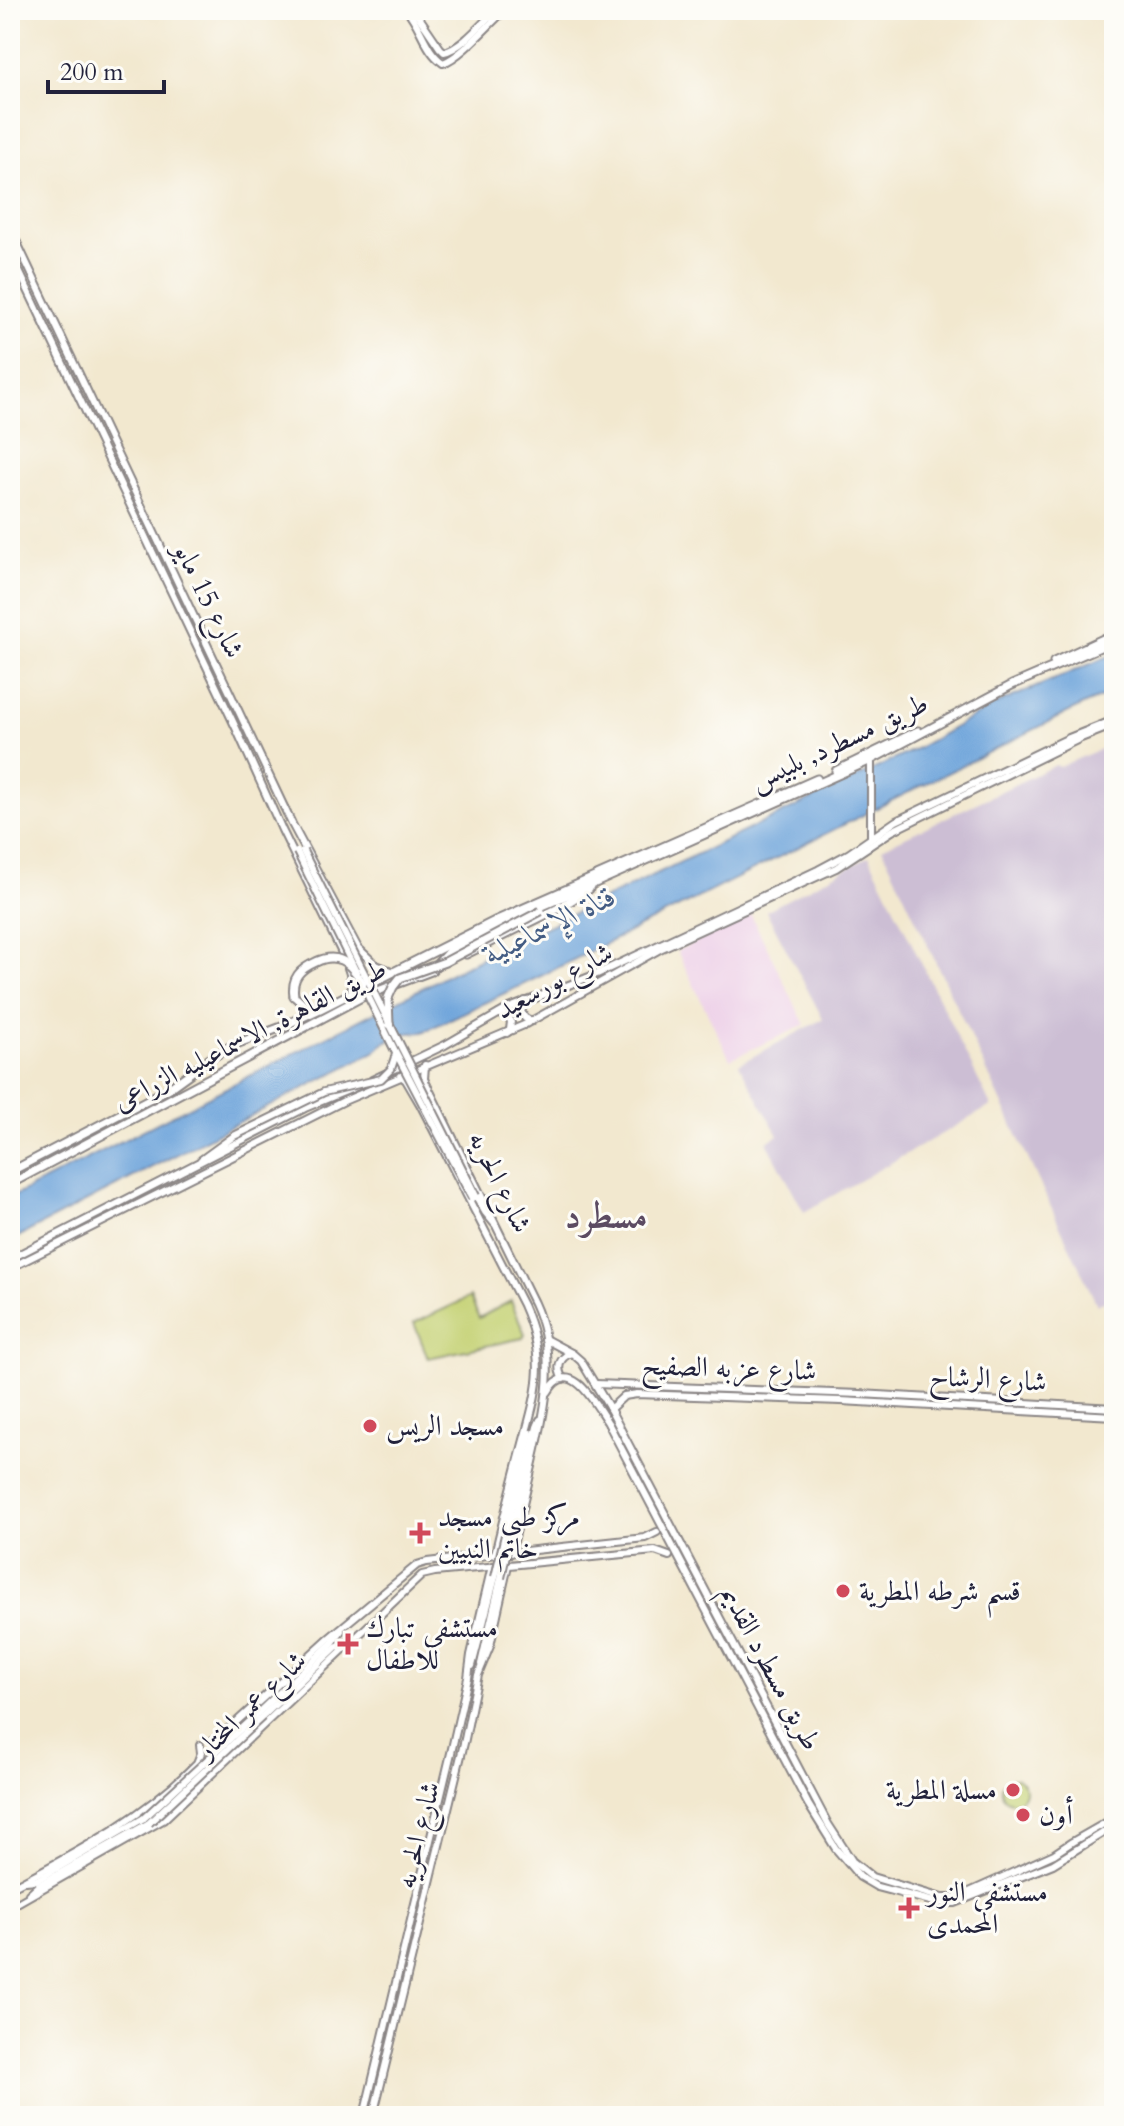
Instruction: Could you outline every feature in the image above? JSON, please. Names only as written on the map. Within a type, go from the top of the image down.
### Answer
[{"type":"main road","points":[[407,10],[434,56],[443,63],[451,60],[505,10]]},
{"type":"main road","points":[[414,10],[444,52],[449,52],[496,10]]},
{"type":"main road","name":"شارع 15 مايو","points":[[10,228],[292,824],[354,940],[369,960]]},
{"type":"main road","name":"شارع 15 مايو","points":[[10,252],[345,959],[352,992]]},
{"type":"main road","name":"طريق مسطرد, بلبيس","points":[[580,883],[835,771],[938,721],[1010,681],[1114,634]]},
{"type":"main road","name":"طريق مسطرد, بلبيس","points":[[593,884],[871,763],[1012,685],[1114,641]]},
{"type":"main road","name":"شارع بورسعيد","points":[[10,1259],[317,1102],[438,1049],[525,1001],[597,974],[818,870],[848,854],[896,821],[1040,752],[1114,722]]},
{"type":"main road","name":"شارع بورسعيد","points":[[10,1268],[325,1110],[532,1021],[662,948],[836,868],[892,831],[1114,722]]},
{"type":"main road","points":[[870,838],[871,763]]},
{"type":"main road","points":[[292,824],[300,851],[395,1051],[474,1197],[497,1225]]},
{"type":"main road","points":[[872,824],[880,831]]},
{"type":"main road","points":[[282,830],[300,851],[389,1024],[474,1197],[477,1216]]},
{"type":"main road","name":"طريق القاهرة, الاسماعيليه الزراعى","points":[[10,1184],[362,997],[430,971],[449,951],[580,883]]},
{"type":"main road","points":[[430,971],[561,907],[593,884]]},
{"type":"main road","name":"طريق القاهرة, الاسماعيليه الزراعى","points":[[10,1172],[168,1089],[229,1048],[320,1009],[554,897],[593,884]]},
{"type":"main road","points":[[389,1024],[388,998],[400,978],[445,962],[571,893]]},
{"type":"main road","points":[[320,1009],[306,1007],[294,996],[294,983],[304,967],[323,959],[336,958],[352,968],[363,983]]},
{"type":"main road","points":[[369,960],[394,972]]},
{"type":"main road","points":[[350,974],[365,978],[372,968],[369,960]]},
{"type":"main road","points":[[405,966],[428,962],[432,966],[430,971]]},
{"type":"main road","points":[[525,1001],[521,1012],[532,1021]]},
{"type":"main road","points":[[498,1014],[510,1018],[512,1026],[507,1033]]},
{"type":"main road","points":[[229,1048],[231,1057],[240,1063]]},
{"type":"main road","points":[[196,1165],[234,1136],[324,1092],[381,1079],[391,1069],[395,1051]]},
{"type":"main road","points":[[214,1056],[222,1061],[224,1071]]},
{"type":"main road","name":"شارع الحريه","points":[[425,1065],[423,1074],[426,1082],[537,1309],[545,1339],[548,1392],[544,1414],[537,1427],[507,1537]]},
{"type":"main road","name":"شارع الحريه","points":[[401,1076],[412,1089],[523,1305],[533,1331],[538,1369],[536,1397],[507,1537]]},
{"type":"main road","points":[[412,1089],[416,1083],[426,1082]]},
{"type":"main road","name":"طريق مسطرد القديم","points":[[545,1339],[584,1363],[821,1811],[861,1870],[878,1880],[949,1899],[960,1897],[1054,1854],[1114,1818]]},
{"type":"main road","points":[[548,1392],[553,1384],[563,1379],[559,1365],[563,1357],[571,1353]]},
{"type":"main road","name":"طريق مسطرد القديم","points":[[563,1379],[581,1385],[613,1430],[808,1804],[851,1869],[877,1887],[946,1904],[1053,1864],[1114,1826]]},
{"type":"main road","name":"شارع عزبه الصفيح","points":[[596,1384],[615,1394],[627,1395],[863,1403]]},
{"type":"main road","name":"شارع عزبه الصفيح","points":[[615,1394],[860,1394]]},
{"type":"main road","name":"شارع عزبه الصفيح","points":[[610,1409],[615,1394]]},
{"type":"main road","name":"شارع الرشاح","points":[[860,1394],[1114,1408]]},
{"type":"main road","name":"شارع الرشاح","points":[[863,1403],[1114,1416]]},
{"type":"main road","name":"شارع عمر المختار","points":[[213,1741],[341,1628],[420,1564],[649,1537],[657,1532]]},
{"type":"main road","points":[[507,1537],[511,1553]]},
{"type":"main road","points":[[495,1554],[507,1537]]},
{"type":"main road","points":[[497,1574],[507,1537]]},
{"type":"main road","points":[[649,1537],[654,1542],[655,1551]]},
{"type":"main road","name":"شارع عمر المختار","points":[[10,1907],[163,1820],[422,1575],[435,1572],[497,1574],[508,1565],[655,1551],[669,1556]]},
{"type":"main road","points":[[497,1574],[508,1565]]},
{"type":"main road","name":"شارع الحريه","points":[[373,2115],[480,1671],[497,1574]]},
{"type":"main road","name":"شارع الحريه","points":[[364,2116],[469,1673],[497,1574]]},
{"type":"main road","points":[[260,1715],[336,1639],[341,1628]]},
{"type":"main road","points":[[27,1897],[39,1885],[146,1820],[336,1647],[351,1641]]},
{"type":"main road","points":[[236,1723],[239,1731],[249,1737]]},
{"type":"main road","name":"شارع عمر المختار","points":[[10,1888],[130,1820],[199,1761],[200,1745]]},
{"type":"main road","points":[[199,1761],[209,1763],[212,1773]]},
{"type":"main road","points":[[151,1804],[155,1815],[163,1820]]},
{"type":"main road","points":[[24,1880],[37,1880],[146,1820]]},
{"type":"shaded area","points":[[1114,743],[1114,1295],[1097,1305],[882,848],[1056,765],[1059,767]]},
{"type":"shaded area","points":[[869,856],[991,1106],[804,1212],[767,1142],[778,1135],[739,1064],[823,1019],[766,911]]},
{"type":"shaded area","points":[[751,915],[805,1025],[730,1059],[677,951]]},
{"type":"green space","points":[[470,1297],[479,1318],[511,1301],[525,1334],[523,1338],[428,1358],[414,1323]]},
{"type":"green space","points":[[1013,1778],[1021,1782],[1025,1790],[1021,1798],[1013,1802],[1005,1798],[1001,1790],[1005,1782]]},
{"type":"water","name":"قناة الإسماعيلية","points":[[1114,654],[1114,692],[547,973],[423,1032],[391,1038],[374,1052],[10,1241],[10,1198],[483,957],[914,750],[996,704]]},
{"type":"place","name":"مسجد الريس","points":[[370,1426]]},
{"type":"place","name":"مركز طبي مسجد خاتم النبيين","points":[[420,1533]]},
{"type":"place","name":"قسم شرطه المطرية","points":[[843,1591]]},
{"type":"place","name":"مستشفى تبارك للاطفال","points":[[348,1644]]},
{"type":"place","name":"مسلة المطرية","points":[[1013,1790]]},
{"type":"place","name":"أون","points":[[1023,1815]]},
{"type":"place","name":"مستشفى النور المحمدى","points":[[909,1908]]},
{"type":"district","name":"مسطرد","points":[[606,1215]]}]
